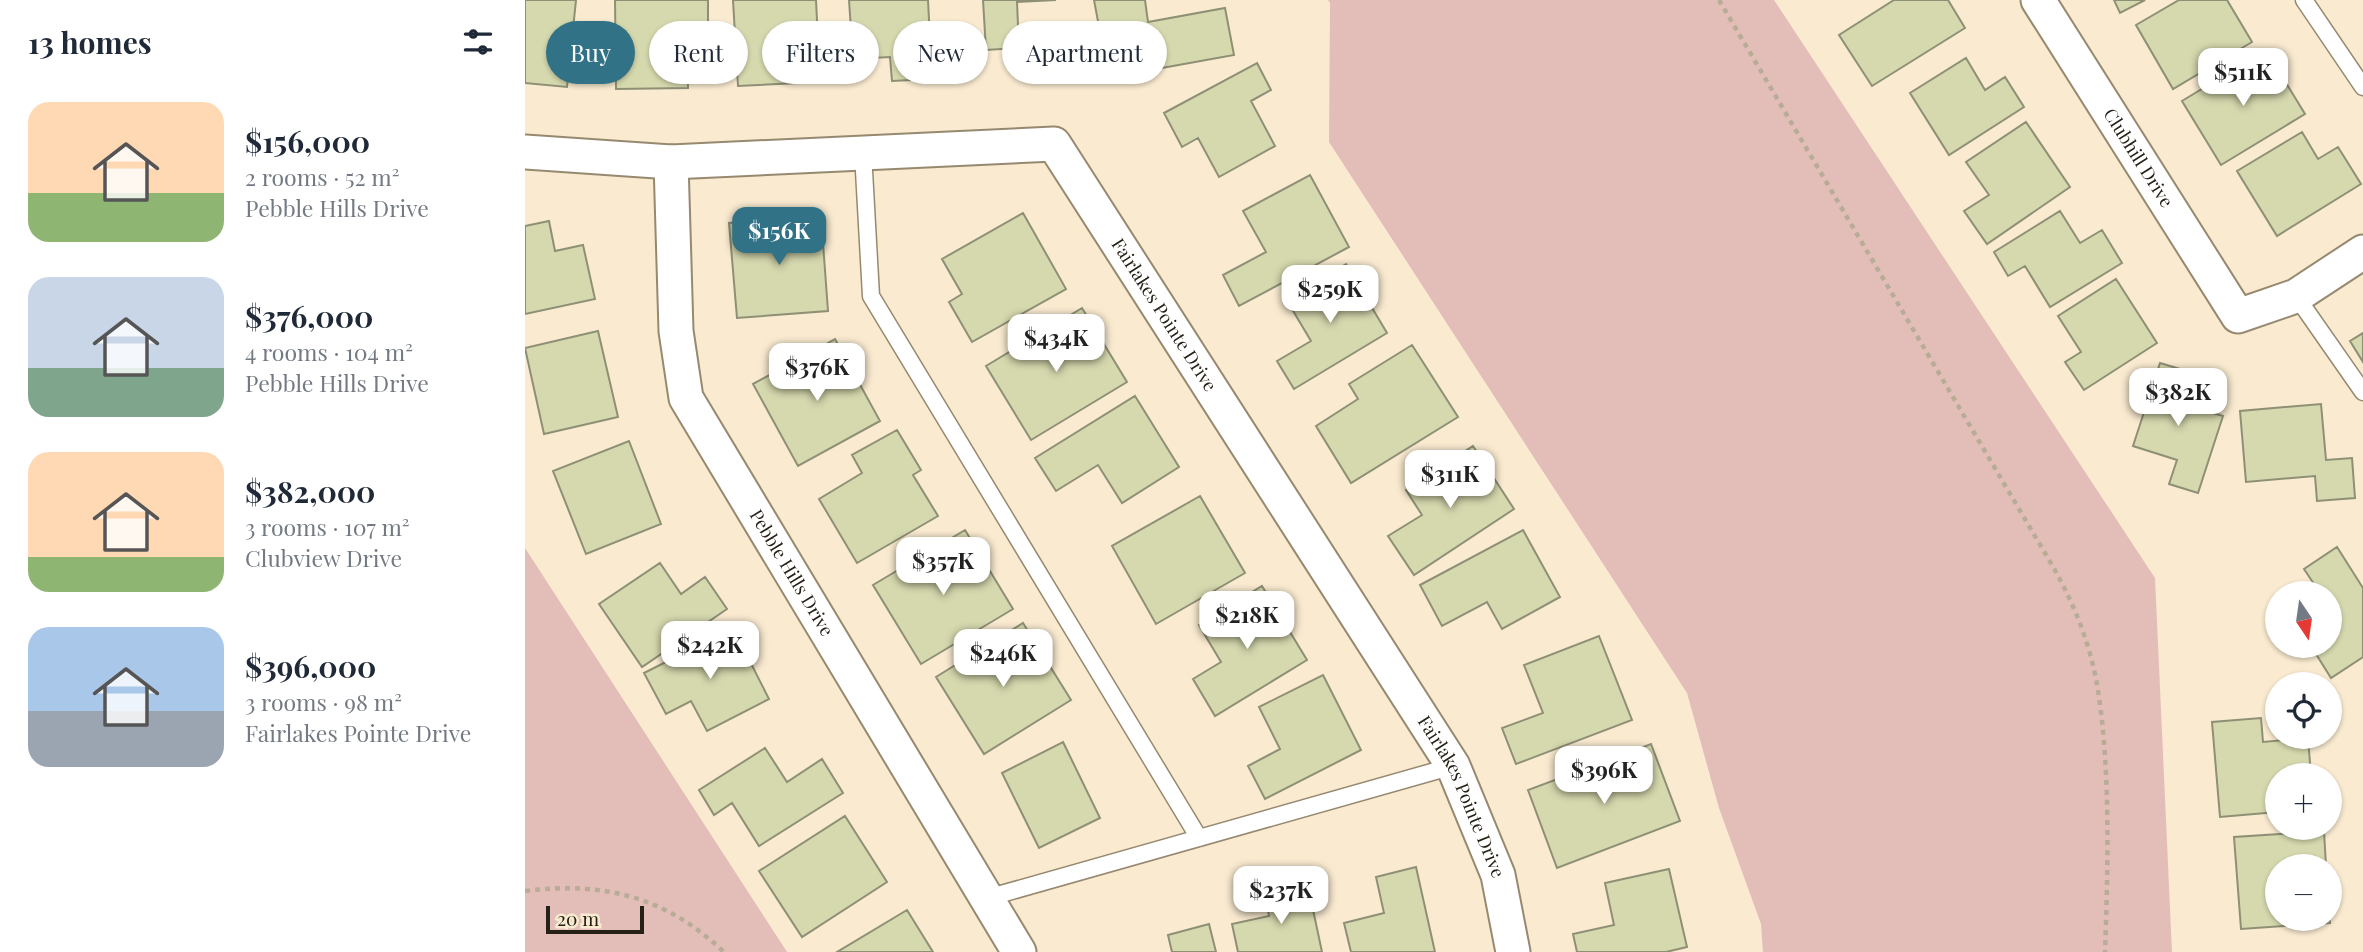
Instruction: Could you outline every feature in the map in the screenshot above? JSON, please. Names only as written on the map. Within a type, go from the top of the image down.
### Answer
[{"type":"street","name":"Clubhill Drive","points":[[2038,0],[2238,316],[2295,296]]},
{"type":"street","name":"Fairlakes Pointe Drive","points":[[525,152],[671,162],[1053,144],[1453,766],[1498,875],[1513,952]]},
{"type":"street","name":"Pebble Hills Drive","points":[[671,162],[676,331],[686,398],[1019,952]]},
{"type":"street","points":[[2295,296],[2363,251]]},
{"type":"lane","points":[[2304,0],[2363,87]]},
{"type":"lane","points":[[863,153],[871,296],[1199,838]]},
{"type":"lane","points":[[2295,296],[2363,392]]},
{"type":"lane","points":[[987,898],[1453,766]]},
{"type":"path","points":[[1719,0],[2052,565],[2075,611],[2096,679],[2102,729],[2107,898],[2105,952]]},
{"type":"path","points":[[525,891],[602,891],[648,900],[673,913],[724,952]]},
{"type":"shaded area","points":[[1328,0],[1774,0],[2155,578],[2172,952],[1763,952],[1761,924],[1719,808],[1687,693],[1329,142]]},
{"type":"shaded area","points":[[525,548],[787,952],[525,952]]},
{"type":"building","points":[[525,0],[576,0],[574,21],[546,21],[546,84],[567,84],[567,87],[525,83]]},
{"type":"building","points":[[615,0],[708,0],[708,21],[649,21],[649,84],[688,84],[688,88],[616,89],[616,84],[635,84],[635,21],[615,21]]},
{"type":"building","points":[[733,0],[816,0],[817,21],[762,21],[762,84],[779,84],[738,86],[748,84],[748,21],[734,21]]},
{"type":"building","points":[[849,0],[928,0],[929,21],[893,21],[893,81],[890,57],[879,58],[879,21],[850,21]]},
{"type":"building","points":[[983,0],[1056,0],[1017,2],[1018,21],[1002,21],[1002,49],[988,50],[988,21],[984,21]]},
{"type":"building","points":[[1094,0],[1145,0],[1148,21],[1098,21]]},
{"type":"building","points":[[1894,0],[1948,0],[1965,28],[1872,86],[1839,35]]},
{"type":"building","points":[[2114,0],[2145,0],[2120,13]]},
{"type":"building","points":[[2179,0],[2227,0],[2252,42],[2173,89],[2136,25]]},
{"type":"building","points":[[1225,8],[1234,55],[1167,67],[1167,21],[1154,21]]},
{"type":"building","points":[[2266,50],[2305,114],[2221,165],[2182,101]]},
{"type":"building","points":[[1966,58],[1985,90],[2005,77],[2024,107],[1949,155],[1910,93]]},
{"type":"building","points":[[1257,63],[1271,90],[1251,101],[1275,146],[1219,177],[1198,138],[1182,147],[1164,113]]},
{"type":"building","points":[[2026,122],[2070,187],[1987,244],[1964,211],[1989,195],[1966,162]]},
{"type":"building","points":[[2302,132],[2318,159],[2338,147],[2361,184],[2277,236],[2237,171]]},
{"type":"building","points":[[1310,175],[1349,247],[1239,306],[1223,275],[1266,252],[1243,211]]},
{"type":"building","points":[[2060,211],[2080,243],[2102,230],[2122,263],[2050,307],[2025,266],[2008,276],[1994,252]]},
{"type":"building","points":[[1023,213],[1066,289],[972,342],[949,302],[962,294],[942,259]]},
{"type":"building","points":[[821,216],[828,311],[737,318],[729,223]]},
{"type":"building","points":[[549,221],[555,251],[583,245],[595,299],[525,314],[525,226]]},
{"type":"building","points":[[1346,264],[1387,333],[1294,389],[1277,361],[1311,341],[1286,299]]},
{"type":"building","points":[[2116,279],[2157,343],[2084,390],[2065,362],[2081,352],[2058,316]]},
{"type":"building","points":[[1082,308],[1127,382],[1031,440],[986,366]]},
{"type":"building","points":[[598,331],[618,417],[544,434],[525,348]]},
{"type":"building","points":[[2363,333],[2363,362],[2350,341]]},
{"type":"building","points":[[835,339],[880,421],[798,466],[753,384]]},
{"type":"building","points":[[1412,345],[1458,417],[1351,483],[1316,426],[1358,399],[1349,384]]},
{"type":"building","points":[[2160,363],[2193,373],[2183,404],[2223,416],[2198,493],[2169,484],[2177,460],[2133,446]]},
{"type":"building","points":[[1135,396],[1179,467],[1122,503],[1098,465],[1056,491],[1035,458]]},
{"type":"building","points":[[2321,404],[2326,460],[2352,458],[2355,498],[2317,501],[2315,476],[2246,482],[2240,411]]},
{"type":"building","points":[[897,430],[921,470],[913,475],[938,516],[857,563],[819,499],[862,473],[852,455]]},
{"type":"building","points":[[629,441],[661,524],[586,554],[553,471]]},
{"type":"building","points":[[1473,446],[1514,509],[1414,575],[1388,536],[1422,515],[1406,490]]},
{"type":"building","points":[[1200,496],[1245,573],[1156,624],[1112,546]]},
{"type":"building","points":[[965,530],[1013,609],[921,664],[873,585]]},
{"type":"building","points":[[1523,530],[1560,597],[1502,629],[1487,602],[1442,626],[1420,585]]},
{"type":"building","points":[[2337,547],[2363,588],[2363,657],[2340,672],[2327,672],[2318,658],[2342,658],[2342,581],[2312,581],[2304,569]]},
{"type":"building","points":[[660,563],[681,594],[705,577],[727,609],[642,667],[599,604]]},
{"type":"building","points":[[1262,586],[1307,660],[1215,716],[1193,679],[1221,662],[1199,625]]},
{"type":"building","points":[[1023,623],[1071,700],[984,754],[936,677]]},
{"type":"building","points":[[733,628],[769,699],[707,731],[691,701],[666,714],[644,673]]},
{"type":"building","points":[[1599,636],[1632,720],[1516,764],[1502,728],[1543,713],[1524,665]]},
{"type":"building","points":[[1323,675],[1361,750],[1265,799],[1248,766],[1280,749],[1259,707]]},
{"type":"building","points":[[2261,718],[2265,749],[2309,749],[2310,763],[2265,763],[2265,813],[2220,817],[2212,722]]},
{"type":"building","points":[[1063,742],[1100,818],[1039,848],[1002,773]]},
{"type":"building","points":[[1651,744],[1680,821],[1557,868],[1528,790]]},
{"type":"building","points":[[765,748],[787,782],[822,759],[843,793],[759,846],[732,803],[714,815],[699,790]]},
{"type":"building","points":[[845,816],[887,882],[802,937],[759,871]]},
{"type":"building","points":[[2265,835],[2265,840],[2325,840],[2325,854],[2265,854],[2265,927],[2241,929],[2234,837]]},
{"type":"building","points":[[1416,867],[1435,952],[1351,952],[1344,923],[1384,913],[1376,877]]},
{"type":"building","points":[[1669,869],[1687,947],[1666,952],[1577,952],[1573,934],[1614,925],[1605,883]]},
{"type":"building","points":[[1308,886],[1322,952],[1238,952],[1232,924],[1269,916],[1265,895]]},
{"type":"building","points":[[907,910],[933,952],[837,952]]},
{"type":"building","points":[[1209,924],[1216,952],[1172,952],[1168,935]]}]
